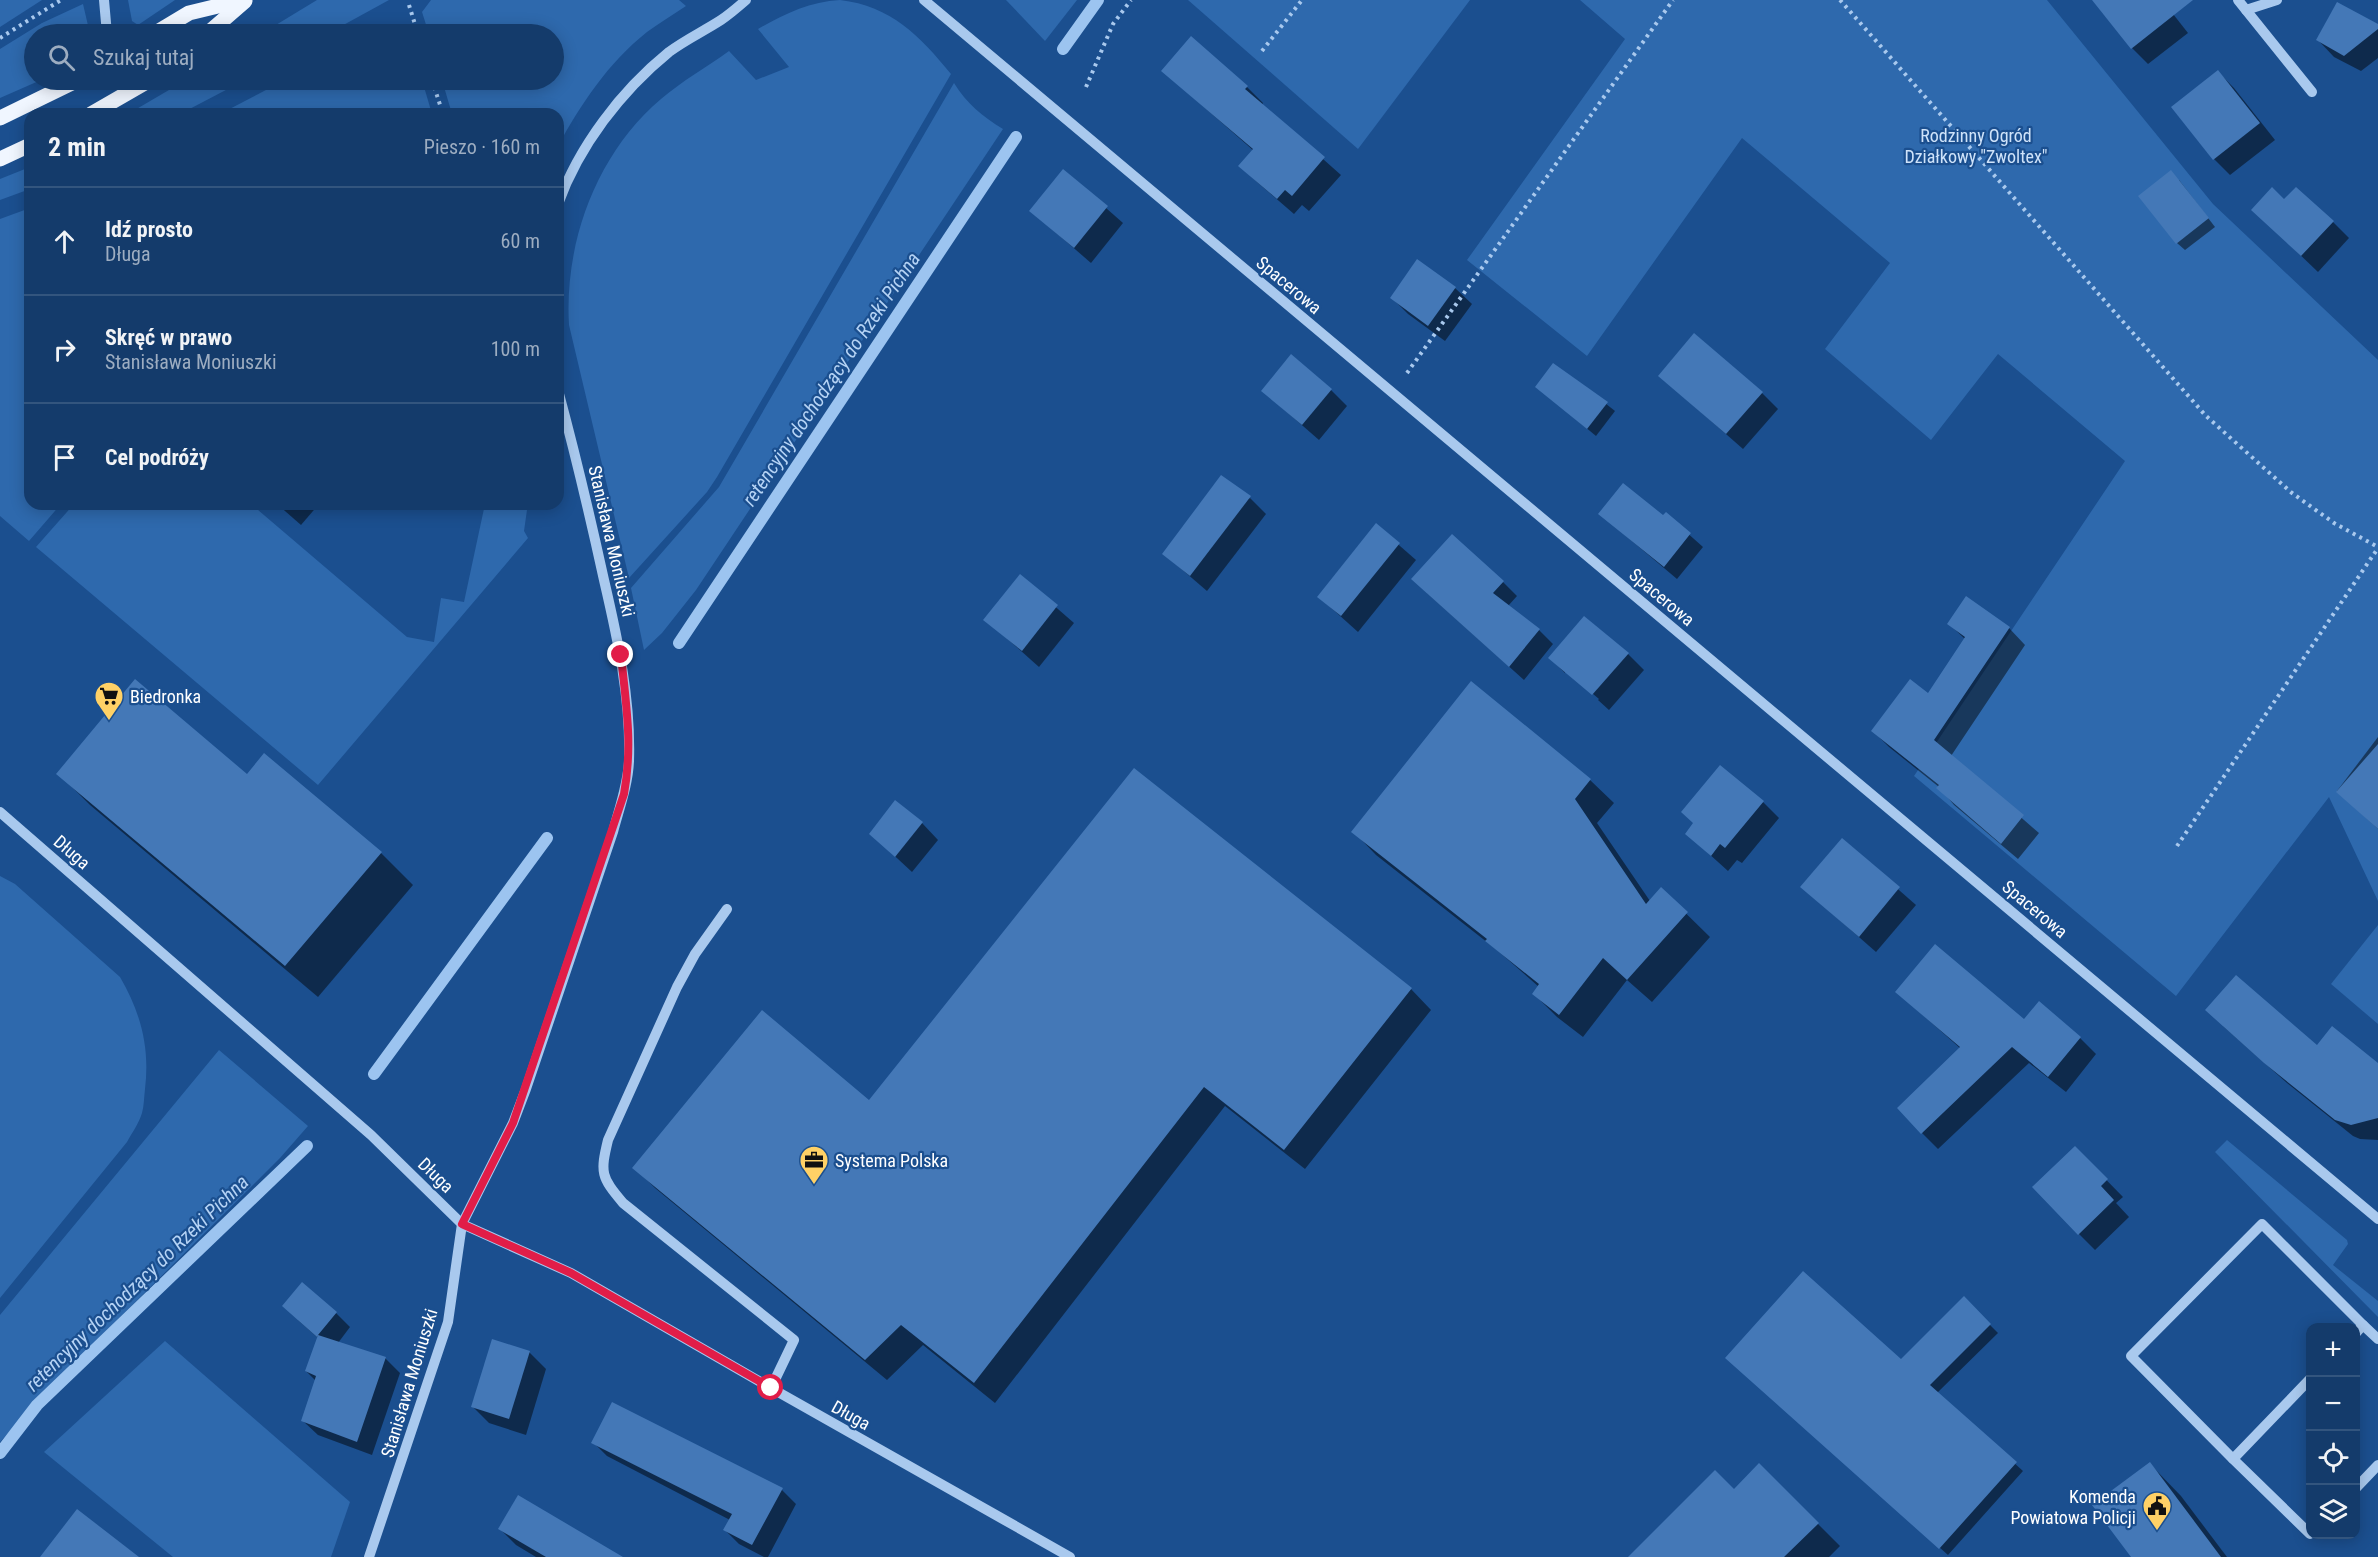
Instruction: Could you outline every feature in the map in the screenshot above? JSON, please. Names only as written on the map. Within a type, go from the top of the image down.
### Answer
[{"type":"main road","points":[[171,24],[189,13],[245,0]]},
{"type":"main road","points":[[218,24],[245,0]]},
{"type":"main road","points":[[0,118],[57,90]]},
{"type":"main road","points":[[101,108],[133,90]]},
{"type":"main road","points":[[0,159],[24,149]]},
{"type":"street","points":[[104,0],[106,24]]},
{"type":"street","points":[[564,191],[583,151],[610,114],[637,83],[670,51],[722,19],[746,0]]},
{"type":"street","name":"Spacerowa","points":[[924,0],[2378,1219]]},
{"type":"street","points":[[2238,0],[2312,92]]},
{"type":"street","points":[[2246,10],[2277,0]]},
{"type":"street","name":"Stanisława Moniuszki","points":[[369,1557],[448,1322],[462,1224],[513,1123],[526,1089],[624,794],[629,763],[629,728],[621,655],[588,506],[564,413]]},
{"type":"street","name":"Długa","points":[[0,812],[371,1136],[462,1224],[571,1273],[1070,1557]]},
{"type":"street","points":[[727,909],[696,954],[677,987],[608,1140],[602,1165],[609,1186],[623,1203],[795,1340],[771,1388]]},
{"type":"street","points":[[2306,1530],[2131,1356],[2262,1224],[2353,1323]]},
{"type":"street","points":[[2360,1330],[2378,1339]]},
{"type":"street","points":[[2234,1459],[2306,1383]]},
{"type":"street","points":[[2358,1485],[2378,1465]]},
{"type":"path","points":[[0,38],[61,0]]},
{"type":"path","points":[[1086,87],[1113,24],[1131,0]]},
{"type":"path","points":[[1262,51],[1302,0]]},
{"type":"path","points":[[1393,393],[1673,0]]},
{"type":"path","points":[[1840,0],[2206,416],[2292,493],[2334,523],[2378,547],[2177,846]]},
{"type":"path","points":[[409,5],[415,24]]},
{"type":"path","points":[[435,90],[441,108]]},
{"type":"green space","points":[[0,0],[42,0],[0,27]]},
{"type":"green space","points":[[128,0],[175,0],[139,24],[132,21]]},
{"type":"green space","points":[[317,0],[389,0],[345,24],[277,24]]},
{"type":"green space","points":[[431,0],[679,0],[686,6],[647,32],[620,57],[596,85],[564,136],[564,108],[450,108],[445,90],[564,90],[564,24],[426,24],[422,12]]},
{"type":"green space","points":[[840,0],[874,9],[903,25],[928,47],[951,74],[717,477],[707,492],[629,578],[569,325],[572,262],[589,201],[602,172],[619,145],[638,121],[669,92],[729,51],[756,80],[789,67],[758,29],[797,10],[818,3]]},
{"type":"green space","points":[[1006,0],[1077,0],[1045,41]]},
{"type":"green space","points":[[1188,0],[1470,0],[1358,149]]},
{"type":"green space","name":"Rodzinny Ogród Działkowy \"Zwoltex\"","points":[[1580,0],[2047,0],[2213,204],[2378,360],[2378,901],[2329,797],[2176,996],[1914,776],[2125,461],[1998,354],[1931,440],[1825,349],[1890,263],[1742,138],[1587,356],[1467,260],[1625,39]]},
{"type":"green space","points":[[83,4],[88,24],[40,24]]},
{"type":"green space","points":[[24,34],[24,87],[0,98],[0,49]]},
{"type":"green space","points":[[954,83],[976,109],[1003,129],[696,590],[662,633],[644,650],[631,588],[719,487]]},
{"type":"green space","points":[[169,90],[226,90],[191,108],[138,108]]},
{"type":"green space","points":[[266,90],[425,90],[430,108],[231,108]]},
{"type":"green space","points":[[24,169],[24,191],[0,200],[0,179]]},
{"type":"green space","points":[[24,210],[24,510],[56,510],[29,541],[0,516],[0,219]]},
{"type":"green space","points":[[69,510],[258,510],[407,637],[434,642],[441,598],[464,602],[484,510],[527,510],[524,531],[528,538],[318,785],[36,547]]},
{"type":"green space","points":[[0,876],[15,884],[120,977],[133,1004],[142,1031],[146,1074],[142,1113],[127,1142],[0,1298]]},
{"type":"green space","points":[[2378,925],[2378,1024],[2331,984]]},
{"type":"green space","points":[[219,1050],[308,1126],[280,1158],[50,1387],[0,1442],[0,1315]]},
{"type":"green space","points":[[2227,1140],[2347,1240],[2348,1244],[2333,1265],[2378,1301],[2378,1317],[2215,1152]]},
{"type":"green space","points":[[165,1341],[350,1502],[331,1557],[173,1557],[44,1452]]},
{"type":"building","points":[[2092,0],[2193,0],[2131,49]]},
{"type":"building","points":[[2337,2],[2378,24],[2378,29],[2344,56],[2316,40]]},
{"type":"building","points":[[1191,36],[1248,86],[1245,89],[1325,157],[1292,196],[1285,190],[1277,199],[1238,166],[1253,149],[1161,71]]},
{"type":"building","points":[[2218,70],[2260,123],[2213,160],[2171,107]]},
{"type":"building","points":[[1063,169],[1108,206],[1074,248],[1029,211]]},
{"type":"building","points":[[2171,170],[2209,218],[2176,244],[2138,196]]},
{"type":"building","points":[[2272,187],[2284,199],[2296,187],[2334,221],[2301,256],[2251,210]]},
{"type":"building","points":[[1417,259],[1456,287],[1428,326],[1390,298]]},
{"type":"building","points":[[1694,333],[1763,392],[1726,434],[1658,376]]},
{"type":"building","points":[[1291,354],[1332,389],[1302,425],[1261,391]]},
{"type":"building","points":[[1553,363],[1608,402],[1587,429],[1535,387]]},
{"type":"building","points":[[1221,475],[1251,496],[1190,576],[1162,554]]},
{"type":"building","points":[[1623,483],[1663,515],[1666,512],[1691,533],[1664,567],[1598,514]]},
{"type":"building","points":[[1376,523],[1400,543],[1341,616],[1317,597]]},
{"type":"building","points":[[1452,534],[1504,581],[1493,593],[1540,629],[1509,667],[1411,579]]},
{"type":"building","points":[[1020,574],[1058,605],[1022,651],[983,620]]},
{"type":"building","points":[[1966,596],[2010,627],[1934,740],[2024,815],[2001,844],[1936,788],[1939,785],[1871,731],[1910,679],[1928,693],[1965,637],[1947,624]]},
{"type":"building","points":[[1584,616],[1629,653],[1592,695],[1548,658]]},
{"type":"building","points":[[135,679],[247,774],[264,753],[382,852],[285,966],[56,774]]},
{"type":"building","points":[[1471,681],[1591,779],[1575,799],[1646,904],[1661,887],[1688,912],[1627,980],[1603,958],[1559,1015],[1532,994],[1539,984],[1485,941],[1487,939],[1351,832]]},
{"type":"building","points":[[2378,744],[2378,829],[2336,792]]},
{"type":"building","points":[[1720,765],[1764,801],[1725,848],[1720,844],[1711,856],[1685,834],[1693,823],[1681,812]]},
{"type":"building","points":[[1134,768],[1412,988],[1284,1150],[1204,1087],[974,1383],[901,1325],[865,1360],[632,1168],[762,1010],[869,1100]]},
{"type":"building","points":[[895,800],[923,822],[895,857],[869,834]]},
{"type":"building","points":[[1842,838],[1900,887],[1859,937],[1800,887]]},
{"type":"building","points":[[1935,944],[2024,1019],[2039,1001],[2081,1037],[2048,1077],[2012,1047],[1921,1134],[1897,1108],[1960,1047],[1895,992]]},
{"type":"building","points":[[2236,975],[2317,1045],[2332,1026],[2378,1063],[2378,1118],[2351,1125],[2335,1120],[2264,1063],[2205,1010]]},
{"type":"building","points":[[2075,1146],[2108,1179],[2101,1186],[2114,1200],[2078,1235],[2032,1187]]},
{"type":"building","points":[[1803,1271],[1901,1359],[1964,1296],[1991,1324],[1930,1385],[2017,1462],[1939,1549],[1725,1358]]},
{"type":"building","points":[[302,1282],[337,1312],[317,1337],[282,1306]]},
{"type":"building","points":[[318,1335],[386,1357],[357,1442],[301,1421],[316,1376],[305,1371]]},
{"type":"building","points":[[492,1339],[530,1351],[509,1419],[471,1407]]},
{"type":"building","points":[[612,1402],[783,1488],[752,1545],[723,1530],[732,1514],[591,1443]]},
{"type":"building","name":"Komenda Powiatowa Policji","points":[[2150,1462],[2221,1557],[2131,1557],[2092,1505]]},
{"type":"building","points":[[1759,1463],[1819,1523],[1784,1557],[1628,1557],[1715,1470],[1734,1489]]},
{"type":"building","points":[[518,1495],[623,1557],[546,1557],[498,1529]]},
{"type":"building","points":[[77,1509],[139,1557],[40,1557]]},
{"type":"waterway","name":"retencyjny dochodzący do Rzeki Pichna","points":[[1063,49],[1098,0]]},
{"type":"waterway","name":"retencyjny dochodzący do Rzeki Pichna","points":[[679,643],[1016,137]]},
{"type":"waterway","name":"retencyjny dochodzący do Rzeki Pichna","points":[[374,1074],[547,838]]},
{"type":"waterway","name":"retencyjny dochodzący do Rzeki Pichna","points":[[0,1453],[37,1405],[307,1146]]},
{"type":"place","name":"Biedronka","points":[[109,722]]},
{"type":"place","name":"Systema Polska","points":[[814,1186]]},
{"type":"place","name":"Komenda Powiatowa Policji","points":[[2157,1532]]},
{"type":"route","points":[[621,655],[629,728],[629,763],[624,794],[526,1089],[513,1123],[462,1224],[571,1273],[771,1388]]}]
